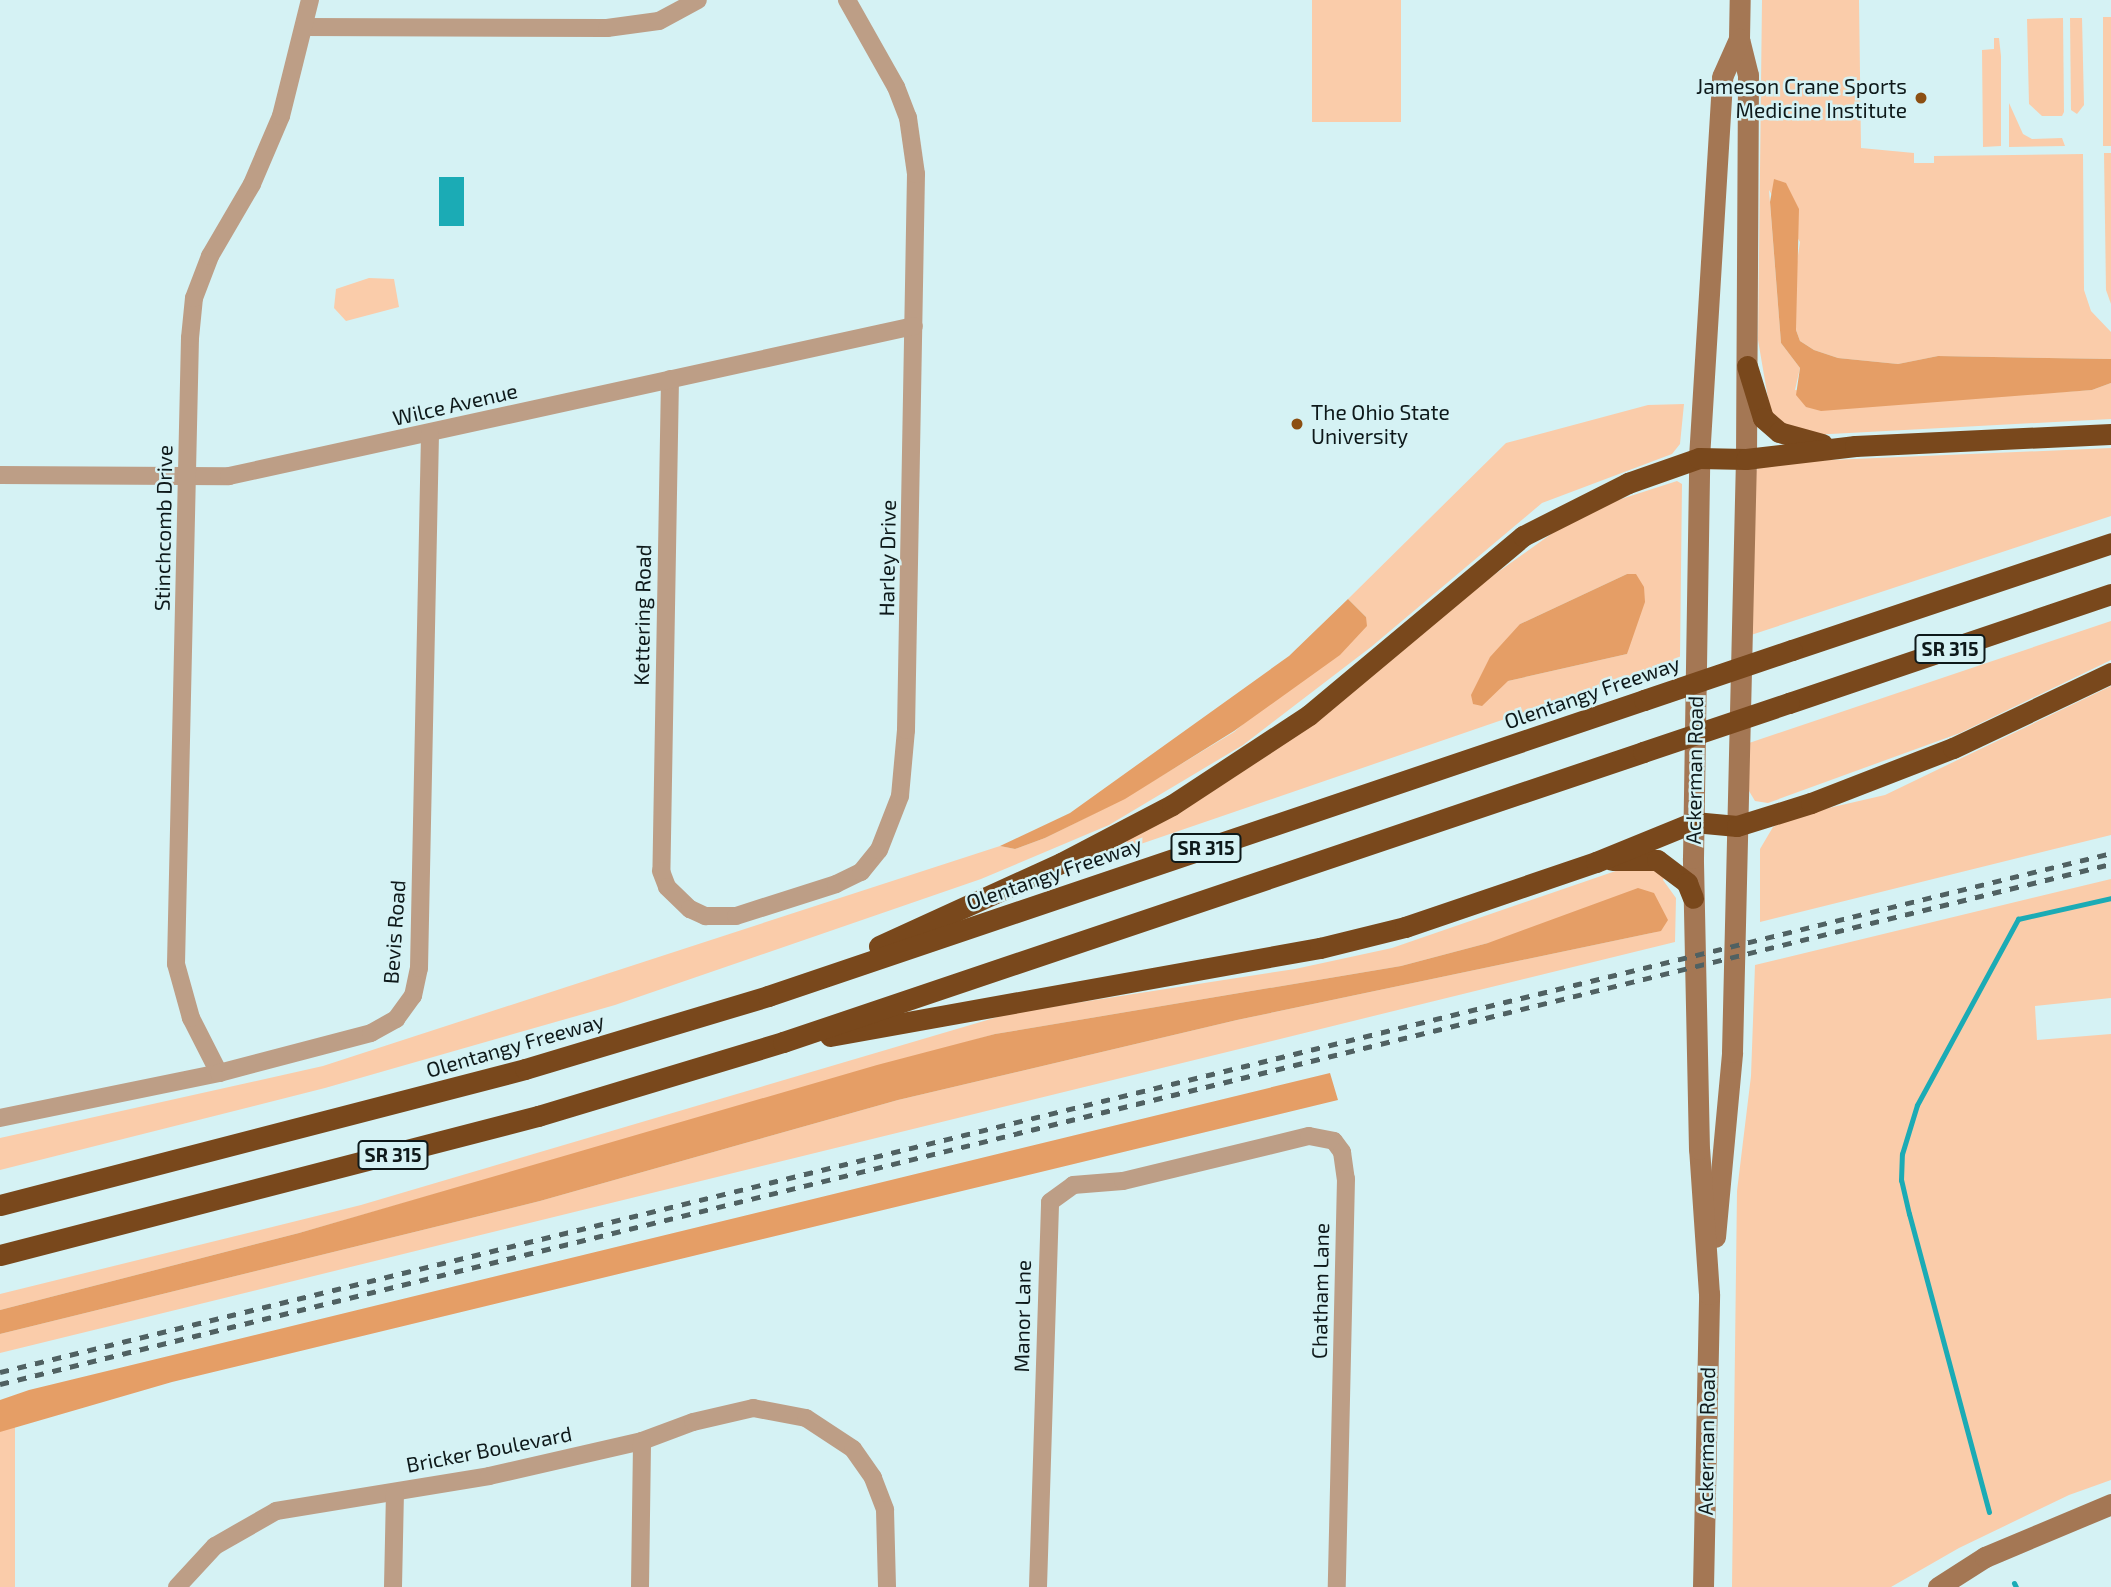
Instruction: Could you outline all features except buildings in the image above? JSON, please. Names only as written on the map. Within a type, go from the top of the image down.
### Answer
[{"type":"highway","points":[[1747,366],[1763,418],[1779,432],[1816,443],[1855,446]]},
{"type":"highway","points":[[768,996],[1061,863],[1172,805],[1309,715],[1523,536],[1628,482],[1699,458],[1746,459],[1855,446],[2111,434]]},
{"type":"highway","name":"Olentangy Freeway","points":[[0,1205],[525,1069],[768,996],[2111,543]]},
{"type":"highway","name":"SR 315","points":[[0,1255],[525,1120],[783,1042],[2111,594]]},
{"type":"highway","points":[[783,1042],[895,1027],[1003,1002],[1320,948],[1462,910],[1596,862],[1694,822],[1737,826],[1900,771],[2111,673]]},
{"type":"highway","points":[[1596,862],[1657,860],[1688,883],[1693,898]]},
{"type":"main road","name":"Ackerman Road","points":[[1704,1583],[1709,1294],[1732,1052],[1746,459],[1748,75],[1739,39],[1740,0]]},
{"type":"main road","name":"Ackerman Road","points":[[1709,1294],[1699,1149],[1693,898],[1699,458],[1722,77],[1739,39]]},
{"type":"main road","points":[[1938,1587],[1985,1556],[2111,1504]]},
{"type":"street","name":"Stinchcomb Drive","points":[[219,1073],[191,1018],[176,964],[187,478],[194,298],[210,257],[253,184],[281,116],[310,0]]},
{"type":"street","points":[[305,27],[607,28],[659,21],[698,0]]},
{"type":"street","name":"Harley Drive","points":[[660,852],[667,887],[677,899],[705,916],[721,917],[836,884],[861,872],[879,850],[901,796],[906,730],[916,174],[908,118],[896,87],[847,0]]},
{"type":"street","name":"Wilce Avenue","points":[[0,475],[187,478],[229,476],[914,326]]},
{"type":"street","name":"Kettering Road","points":[[660,852],[670,379]]},
{"type":"street","name":"Bevis Road","points":[[0,1118],[219,1073],[371,1033],[396,1019],[413,996],[419,968],[430,434]]},
{"type":"street","name":"Chatham Lane","points":[[1197,1162],[1309,1136],[1334,1141],[1342,1152],[1337,1587]]},
{"type":"street","name":"Manor Lane","points":[[1038,1587],[1050,1202],[1073,1185],[1123,1181],[1197,1162]]},
{"type":"street","name":"Bricker Boulevard","points":[[177,1587],[215,1546],[276,1511],[489,1476],[642,1441],[693,1422],[753,1408],[781,1410],[829,1430],[853,1449],[873,1478],[885,1510],[887,1587]]},
{"type":"street","points":[[640,1587],[642,1441]]},
{"type":"street","points":[[393,1587],[395,1492]]},
{"type":"shaded area","points":[[1312,0],[1401,0],[1401,122],[1312,122]]},
{"type":"shaded area","points":[[1762,0],[1859,0],[1861,148],[1914,153],[1914,163],[1934,163],[1934,156],[2083,154],[2084,290],[2091,311],[2111,332],[2111,359],[1938,356],[1898,364],[1838,358],[1814,350],[1800,341],[1796,330],[1795,275],[1800,242],[1769,190],[1781,343],[1800,368],[1795,390],[1926,401],[2092,390],[2111,383],[2111,419],[1812,435],[1796,434],[1771,416],[1758,340]]},
{"type":"shaded area","points":[[2103,17],[2111,17],[2111,146],[2103,146]]},
{"type":"shaded area","points":[[2063,18],[2064,112],[2062,116],[2042,116],[2029,104],[2027,19]]},
{"type":"shaded area","points":[[2070,18],[2082,18],[2084,105],[2077,114],[2071,110]]},
{"type":"shaded area","points":[[1994,38],[1999,38],[2001,56],[2001,146],[1983,147],[1982,50],[1994,49]]},
{"type":"shaded area","points":[[2009,103],[2023,134],[2032,139],[2062,138],[2065,146],[2009,147]]},
{"type":"shaded area","points":[[2104,153],[2111,153],[2111,304],[2106,290]]},
{"type":"shaded area","points":[[1774,179],[1786,183],[1799,209],[1796,330],[1800,341],[1814,350],[1838,358],[1898,364],[1938,356],[2111,359],[2111,383],[2092,390],[1821,411],[1806,407],[1796,395],[1800,368],[1781,343],[1770,202]]},
{"type":"shaded area","points":[[369,278],[394,279],[399,307],[346,321],[334,308],[336,289]]},
{"type":"shaded area","points":[[1684,404],[1680,444],[1672,454],[1542,503],[1371,647],[1243,745],[1109,825],[981,879],[615,1005],[325,1088],[0,1170],[0,1138],[323,1066],[1000,846],[1015,849],[1045,838],[1125,798],[1234,732],[1366,617],[1348,599],[1506,443],[1648,405]]},
{"type":"shaded area","points":[[2111,448],[2111,516],[1751,635],[1756,471],[1762,463]]},
{"type":"shaded area","points":[[1677,481],[1682,484],[1680,659],[1129,848],[1126,840],[1198,800],[1320,719],[1456,602],[1554,532],[1612,502]],"holes":[[[1627,574],[1636,575],[1627,654],[1508,681],[1520,624]]]},
{"type":"shaded area","points":[[1627,574],[1636,574],[1644,587],[1645,602],[1627,654],[1508,681],[1482,706],[1473,704],[1471,695],[1490,657],[1520,624]]},
{"type":"shaded area","points":[[1348,599],[1366,617],[1367,626],[1340,655],[1234,731],[1125,799],[1045,838],[1015,849],[1000,846],[1070,813],[1289,656]]},
{"type":"shaded area","points":[[2111,621],[2111,660],[1960,733],[1768,803],[1755,801],[1749,791],[1749,743]]},
{"type":"shaded area","points":[[2111,686],[2111,835],[1760,922],[1760,849],[1773,827],[1794,816],[1885,795]]},
{"type":"shaded area","points":[[1636,864],[1666,873],[1663,880],[1676,898],[1675,942],[0,1353],[0,1334],[540,1201],[898,1100],[1237,1020],[1656,932],[1488,943],[1401,966],[995,1034],[299,1233],[0,1310],[0,1294],[361,1205],[1011,1013],[1295,969],[1392,948]]},
{"type":"shaded area","points":[[2111,879],[2111,998],[2035,1006],[2037,1040],[2111,1034],[2111,1480],[2069,1495],[1959,1548],[1891,1587],[1732,1587],[1737,1191],[1751,1076],[1755,965]]},
{"type":"shaded area","points":[[1638,888],[1654,893],[1668,920],[1661,931],[1237,1020],[898,1100],[540,1201],[0,1334],[0,1310],[299,1233],[877,1065],[995,1034],[1401,966],[1488,943]]},
{"type":"shaded area","points":[[1330,1073],[1338,1100],[172,1382],[0,1432],[0,1400],[29,1390]]},
{"type":"shaded area","points":[[0,1427],[15,1427],[15,1587],[0,1587]]},
{"type":"water","points":[[439,177],[464,177],[464,226],[439,226]]},
{"type":"waterway","points":[[1989,1512],[1909,1214],[1901,1180],[1902,1154],[1917,1105],[2018,919],[2111,898]]},
{"type":"waterway","points":[[2014,1583],[2016,1587]]},
{"type":"railway","points":[[0,1372],[2111,853]]},
{"type":"railway","points":[[0,1384],[2111,864]]},
{"type":"place","name":"Jameson Crane Sports Medicine Institute","points":[[1921,98]]},
{"type":"place","name":"The Ohio State University","points":[[1297,424]]}]
